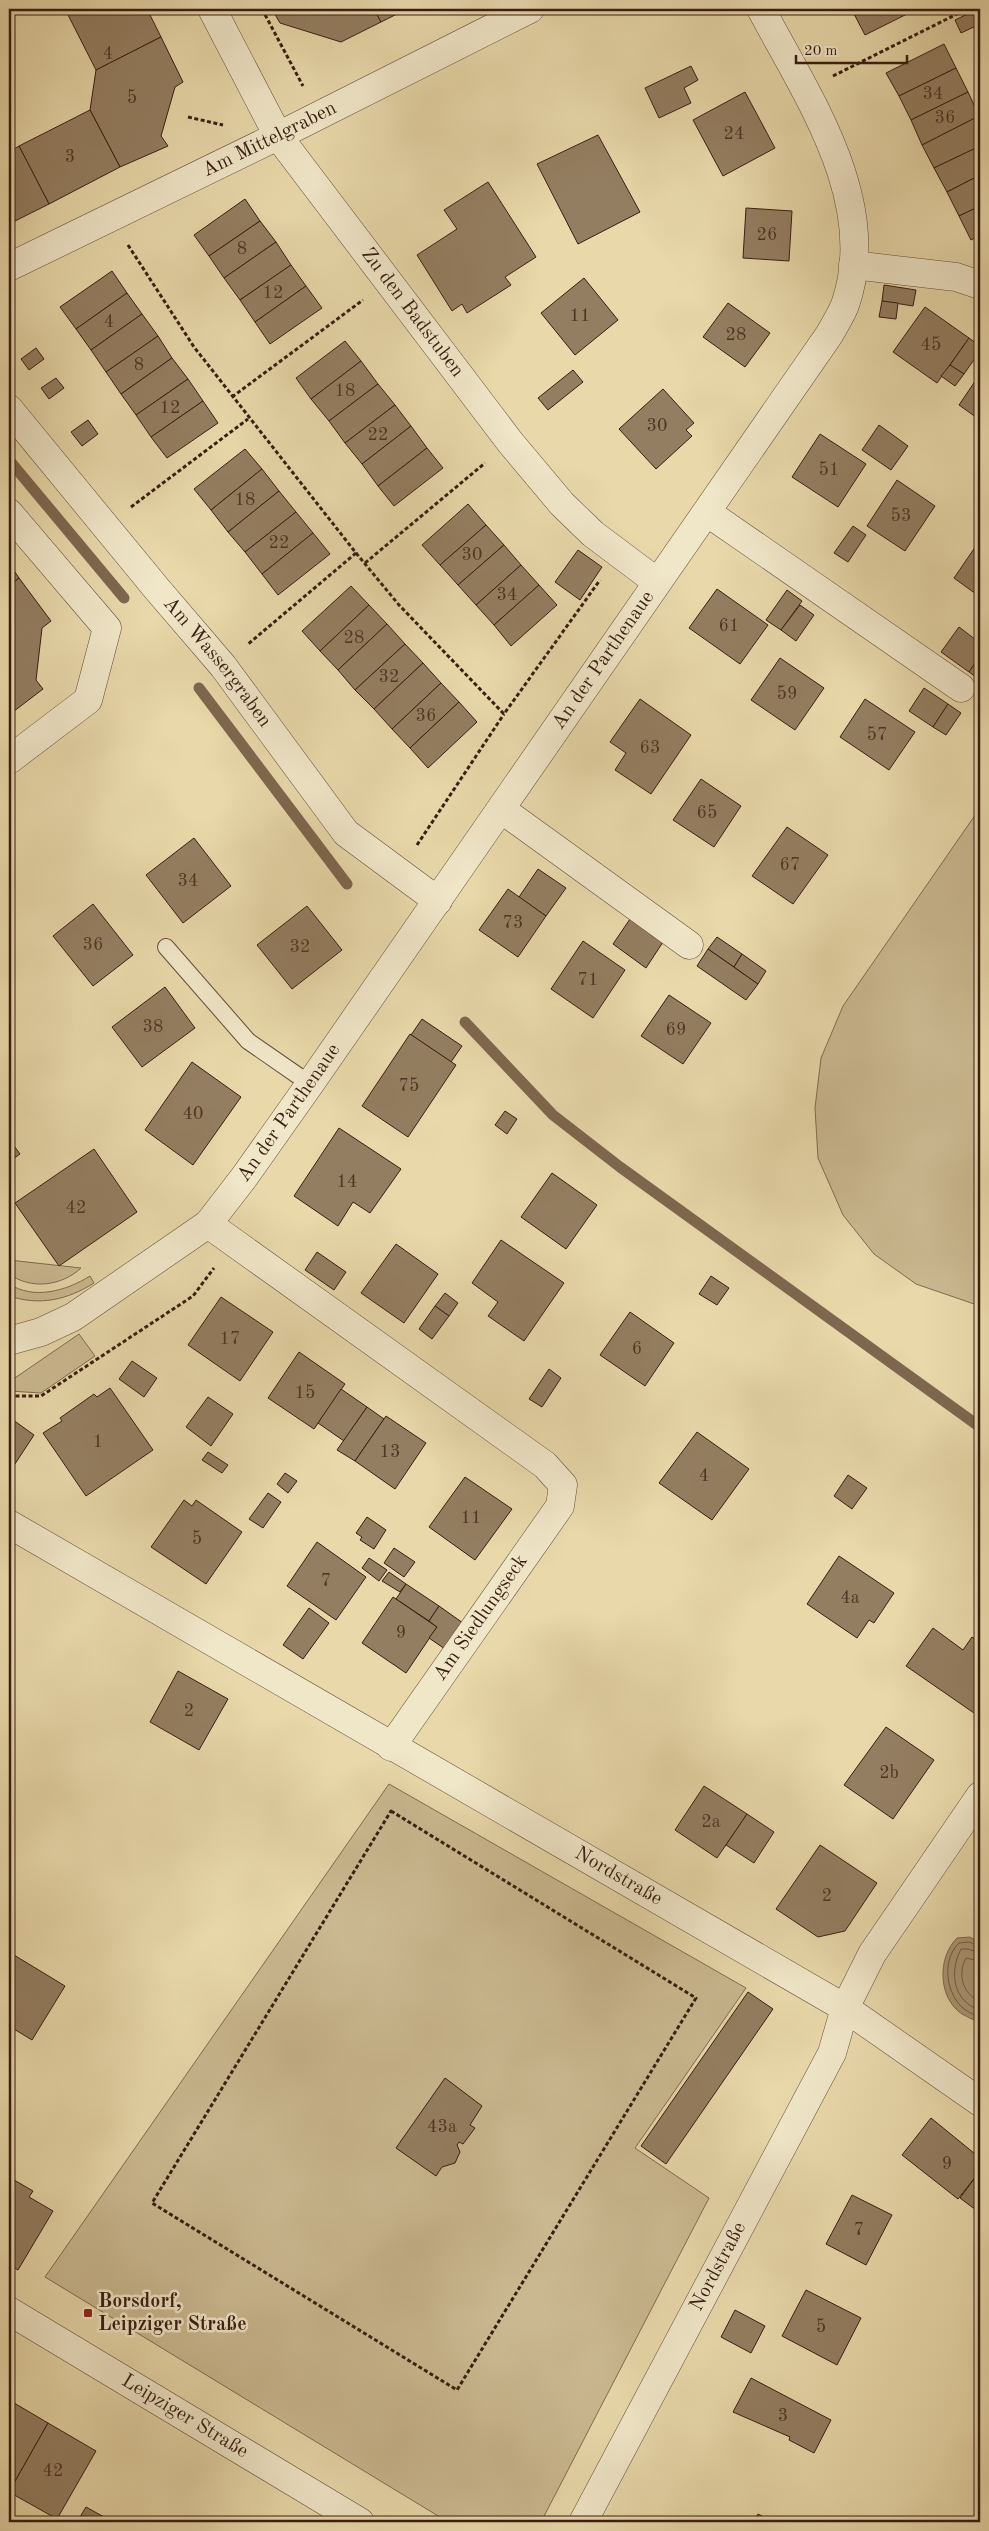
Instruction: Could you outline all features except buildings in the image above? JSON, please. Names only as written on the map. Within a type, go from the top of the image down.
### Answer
[{"type":"street","name":"Zu den Badstuben","points":[[212,9],[278,136],[510,442],[562,504],[593,534],[657,582]]},
{"type":"street","name":"Am Mittelgraben","points":[[9,267],[110,216],[278,136],[530,9]]},
{"type":"street","name":"An der Parthenaue","points":[[9,1341],[41,1332],[73,1317],[208,1224],[245,1176],[502,810],[657,582],[708,513],[829,335],[845,305],[853,265],[853,226],[848,191],[828,139],[761,9]]},
{"type":"street","points":[[853,265],[956,276],[980,285]]},
{"type":"street","name":"Am Wassergraben","points":[[9,409],[223,666],[346,833],[438,900]]},
{"type":"street","points":[[9,513],[107,628],[88,700],[9,760]]},
{"type":"street","points":[[708,513],[962,688]]},
{"type":"street","points":[[502,810],[689,945]]},
{"type":"street","name":"Am Siedlungseck","points":[[208,1224],[545,1465],[563,1485],[560,1506],[391,1747]]},
{"type":"street","points":[[9,1524],[391,1747]]},
{"type":"street","name":"Nordstraße","points":[[391,1747],[845,2008],[980,2102]]},
{"type":"street","name":"Nordstraße","points":[[583,2522],[832,2053],[845,2008],[872,1954],[980,1796]]},
{"type":"street","name":"Leipziger Straße","points":[[9,2312],[360,2522]]},
{"type":"lane","points":[[166,948],[248,1041],[310,1084]]},
{"type":"path","points":[[262,9],[319,115]]},
{"type":"path","points":[[804,90],[967,9]]},
{"type":"path","points":[[188,116],[225,125]]},
{"type":"path","points":[[110,216],[194,347],[248,419],[356,554],[400,605],[488,700],[504,714]]},
{"type":"path","points":[[232,397],[387,282]]},
{"type":"path","points":[[105,526],[248,419]]},
{"type":"path","points":[[365,563],[510,442]]},
{"type":"path","points":[[399,872],[504,714],[619,553]]},
{"type":"path","points":[[223,666],[356,554]]},
{"type":"path","points":[[9,1396],[41,1396],[193,1296],[232,1242]]},
{"type":"path","points":[[391,1811],[696,1998],[458,2390],[278,2282],[152,2203],[391,1811]]},
{"type":"shaded area","points":[[980,808],[980,1306],[916,1284],[874,1254],[843,1215],[818,1158],[815,1108],[821,1058],[843,1006]]},
{"type":"shaded area","points":[[9,1260],[81,1268],[65,1279],[46,1284],[36,1284],[18,1279],[9,1274]]},
{"type":"shaded area","points":[[90,1276],[94,1283],[74,1294],[53,1300],[32,1301],[9,1296],[9,1284],[29,1292],[50,1292],[71,1286]]},
{"type":"shaded area","points":[[79,1334],[95,1356],[41,1393],[9,1391],[9,1382]]},
{"type":"shaded area","points":[[389,1784],[746,1988],[635,2148],[709,2198],[541,2522],[448,2522],[45,2277]]},
{"type":"water","points":[[970,1937],[980,1943],[980,2021],[973,2020],[954,2007],[948,1998],[943,1978],[943,1967],[950,1946],[957,1938]]},
{"type":"waterway","points":[[9,460],[124,598]]},
{"type":"waterway","points":[[199,688],[347,884]]},
{"type":"waterway","points":[[465,1022],[553,1115],[620,1167],[980,1427]]},
{"type":"place","name":"Borsdorf, Leipziger Straße","points":[[88,2313]]}]
